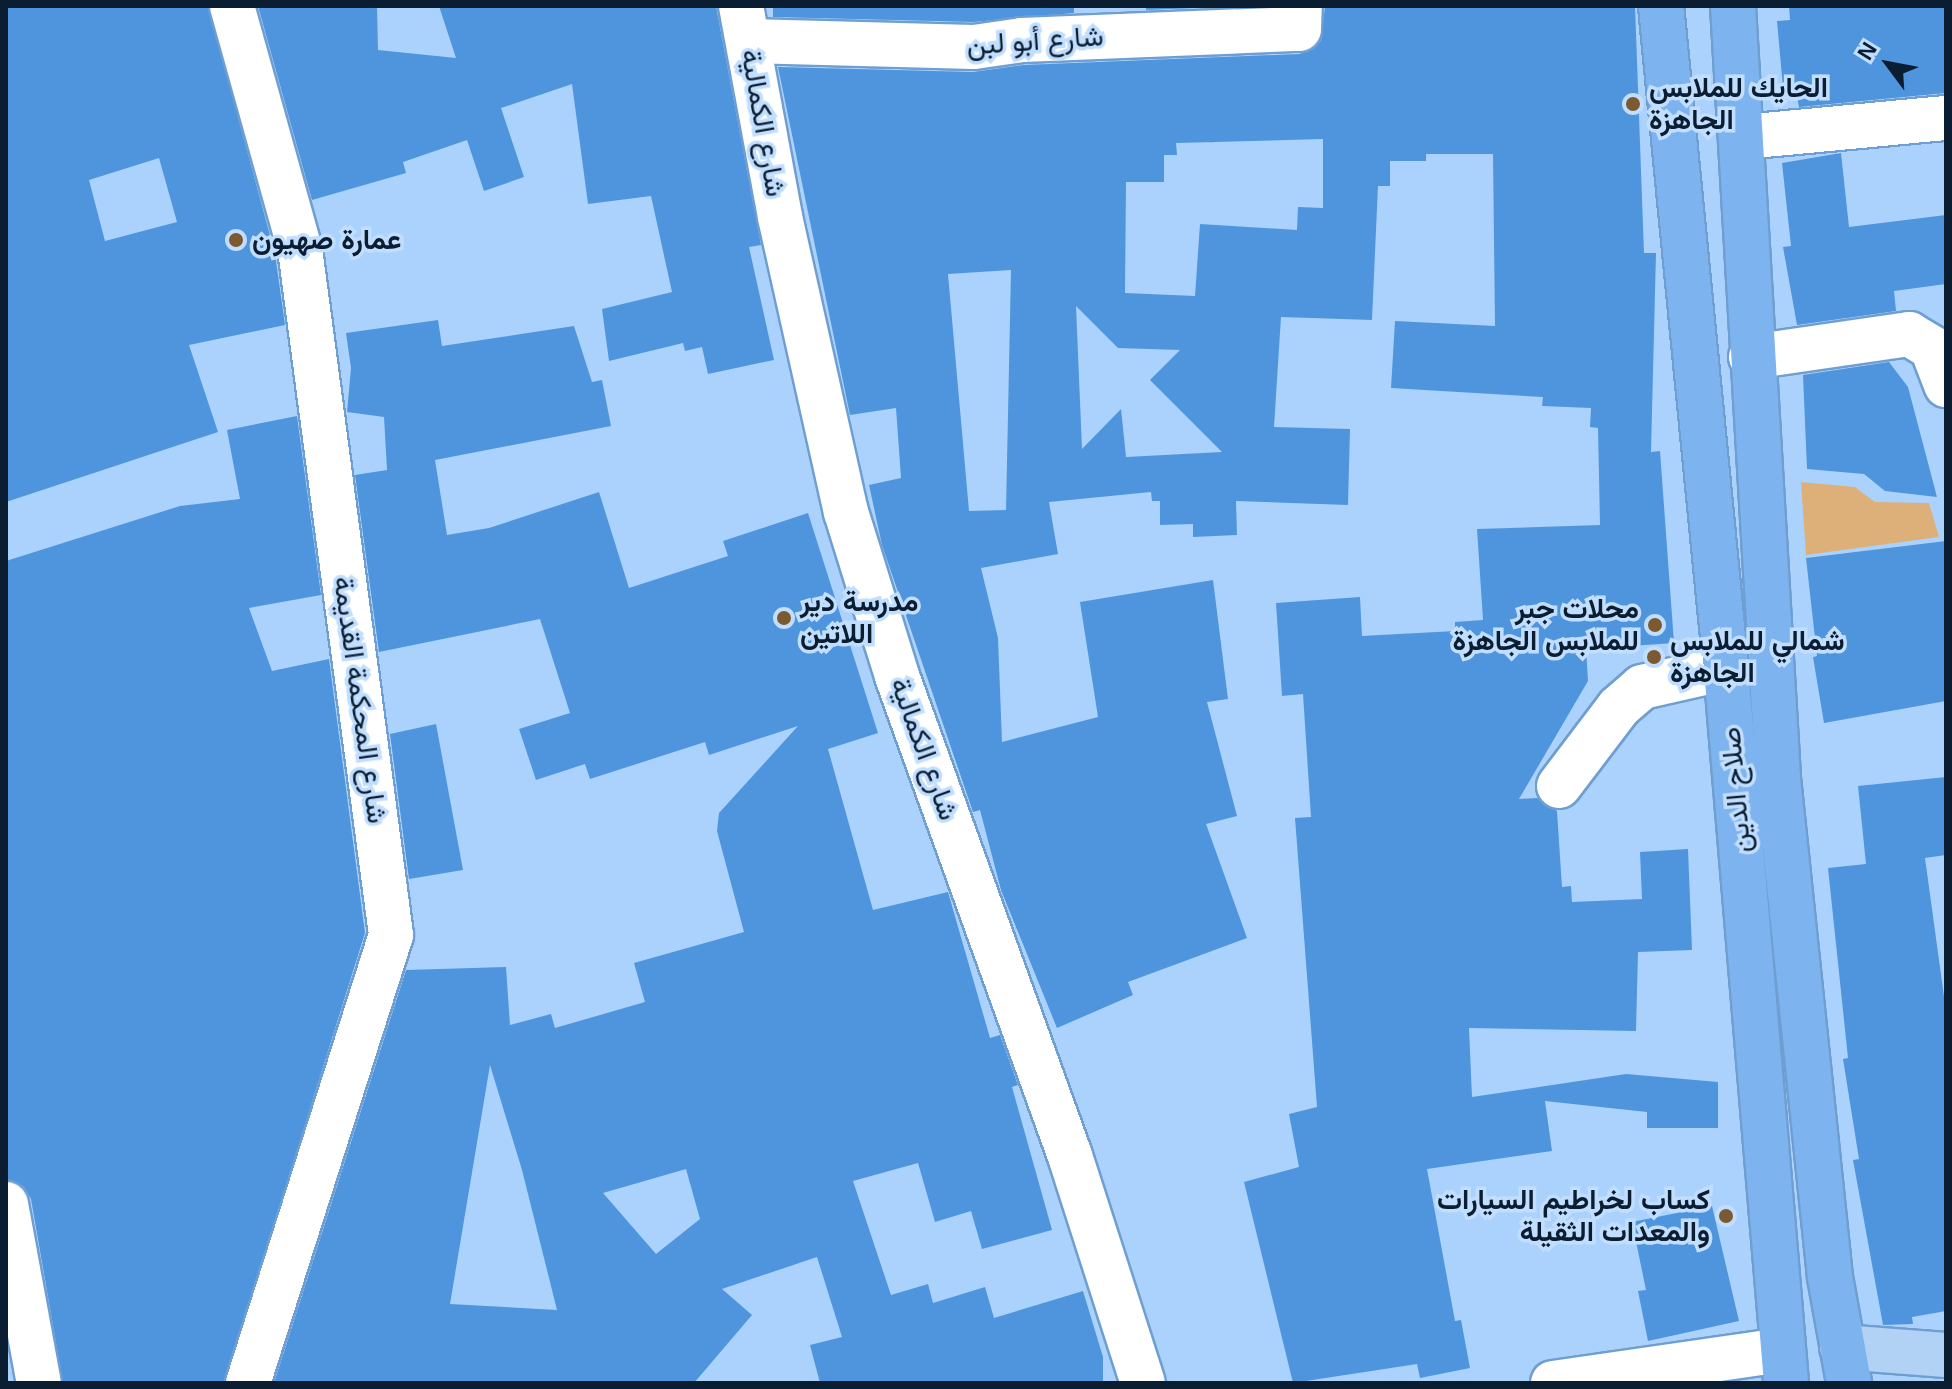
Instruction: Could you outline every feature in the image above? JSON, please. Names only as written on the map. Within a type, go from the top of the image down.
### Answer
[{"type":"highway","name":"صلاح الدين","points":[[1661,6],[1726,668],[1784,1366]]},
{"type":"highway","name":"صلاح الدين","points":[[1733,6],[1744,137],[1751,357],[1778,778],[1830,1277],[1846,1365]]},
{"type":"main road","points":[[1846,1365],[1946,1355]]},
{"type":"street","name":"شارع المحكمة القديمة","points":[[232,6],[300,249],[391,935],[248,1383]]},
{"type":"street","name":"شارع أبو لبن","points":[[744,23],[974,47],[1022,40],[1299,29],[1300,6]]},
{"type":"street","name":"شارع الكمالية","points":[[744,23],[780,217],[846,512],[897,676],[1070,1156],[1143,1383]]},
{"type":"street","points":[[1744,137],[1946,118]]},
{"type":"street","points":[[1751,357],[1909,334],[1932,348],[1946,385]]},
{"type":"street","points":[[1559,786],[1619,707],[1642,687],[1726,668]]},
{"type":"street","points":[[6,1204],[39,1383]]},
{"type":"street","points":[[1553,1383],[1784,1366]]},
{"type":"shaded area","points":[[1801,482],[1855,487],[1875,502],[1929,503],[1939,537],[1806,555]]},
{"type":"building","points":[[6,6],[208,6],[275,254],[285,325],[189,345],[218,432],[6,502]],"holes":[[[159,158],[177,222],[105,241],[89,180]]]},
{"type":"building","points":[[258,6],[377,6],[378,50],[456,58],[439,6],[716,6],[761,245],[749,247],[774,360],[708,374],[702,347],[685,351],[683,343],[609,361],[602,309],[672,292],[651,196],[588,204],[572,84],[501,108],[524,177],[484,191],[467,140],[403,162],[406,173],[312,200]]},
{"type":"building","points":[[773,6],[1074,6],[1074,13],[973,22],[773,17]]},
{"type":"building","points":[[1146,6],[1248,6],[1146,10]]},
{"type":"building","points":[[1325,6],[1635,6],[1644,253],[1656,253],[1651,452],[1660,451],[1674,643],[1586,649],[1588,681],[1519,799],[1537,798],[1557,811],[1562,887],[1571,886],[1572,902],[1642,899],[1640,852],[1688,849],[1692,950],[1638,952],[1636,1031],[1469,1028],[1472,1097],[1626,1074],[1718,1082],[1718,1128],[1647,1128],[1647,1112],[1545,1101],[1552,1151],[1427,1169],[1455,1321],[1461,1320],[1470,1368],[1420,1378],[1417,1364],[1293,1383],[1244,1182],[1299,1167],[1289,1114],[1317,1107],[1295,818],[1311,817],[1303,694],[1282,696],[1276,603],[1360,597],[1362,636],[1455,631],[1455,622],[1483,620],[1477,529],[1600,525],[1598,428],[1590,427],[1591,408],[1542,406],[1543,397],[1391,388],[1395,321],[1495,326],[1493,154],[1426,154],[1426,161],[1390,161],[1390,186],[1378,186],[1372,320],[1281,317],[1274,427],[1350,429],[1348,505],[1236,501],[1237,535],[1193,537],[1193,524],[1160,525],[1160,501],[1152,501],[1151,492],[1049,502],[1058,554],[981,568],[998,638],[1002,742],[1098,717],[1080,602],[1213,580],[1228,699],[1207,702],[1237,816],[1206,824],[1247,938],[1128,982],[1133,995],[1057,1028],[1001,890],[980,810],[973,812],[882,545],[869,485],[901,478],[896,408],[850,415],[778,67],[973,72],[1024,65],[1300,54],[1321,41]],"holes":[[[1323,139],[1323,208],[1298,207],[1297,230],[1200,224],[1195,296],[1125,293],[1126,182],[1164,182],[1164,155],[1177,155],[1176,143]],[[1011,270],[1006,510],[969,511],[948,274]],[[1076,306],[1118,348],[1180,350],[1150,380],[1222,452],[1126,457],[1121,409],[1082,449]]]},
{"type":"building","points":[[1789,6],[1946,6],[1946,93],[1799,107],[1795,88],[1783,88],[1777,21],[1790,20]]},
{"type":"building","points":[[1841,153],[1849,227],[1946,215],[1946,284],[1894,291],[1896,311],[1797,325],[1783,247],[1791,246],[1782,163]]},
{"type":"building","points":[[438,320],[442,346],[574,326],[592,382],[602,380],[611,426],[435,460],[447,535],[489,528],[599,492],[629,588],[728,556],[723,541],[808,513],[878,733],[828,749],[873,910],[948,892],[990,1038],[1000,1035],[1018,1085],[1012,1087],[1052,1230],[982,1249],[971,1211],[935,1222],[918,1163],[853,1181],[891,1295],[928,1284],[933,1303],[985,1287],[994,1318],[1083,1291],[1103,1357],[1103,1383],[820,1383],[810,1345],[842,1337],[817,1257],[722,1289],[752,1315],[694,1383],[274,1383],[406,970],[506,967],[510,1025],[551,1014],[555,1028],[645,1002],[634,963],[744,932],[717,831],[719,813],[798,726],[709,755],[705,742],[590,779],[585,764],[536,780],[519,729],[570,713],[540,619],[379,652],[355,475],[387,470],[384,417],[347,412],[351,368],[346,333]],"holes":[[[490,1065],[522,1170],[557,1310],[450,1304]],[[686,1169],[700,1219],[656,1254],[603,1193]]]},
{"type":"building","points":[[1889,362],[1908,387],[1937,497],[1885,491],[1864,474],[1807,469],[1803,375]]},
{"type":"building","points":[[297,416],[321,595],[249,608],[272,671],[329,659],[365,933],[224,1383],[63,1383],[31,1199],[24,1187],[6,1180],[6,561],[180,506],[240,499],[227,430]]},
{"type":"building","points":[[1946,541],[1946,701],[1824,723],[1813,657],[1817,656],[1806,558]]},
{"type":"building","points":[[436,724],[463,870],[409,879],[390,734]]},
{"type":"building","points":[[1946,777],[1946,855],[1925,858],[1946,1011],[1946,1311],[1912,1317],[1913,1324],[1883,1325],[1853,1160],[1859,1159],[1843,1059],[1848,1058],[1828,868],[1866,864],[1858,786]]},
{"type":"building","points":[[1712,1206],[1739,1321],[1648,1341],[1638,1291],[1646,1290],[1632,1222]]},
{"type":"place","name":"الحايك للملابس الجاهزة","points":[[1633,104]]},
{"type":"place","name":"عمارة صهيون","points":[[236,240]]},
{"type":"place","name":"مدرسة دير اللاتين","points":[[784,618]]},
{"type":"place","name":"محلات جبر للملابس الجاهزة","points":[[1655,625]]},
{"type":"place","name":"شمالي للملابس الجاهزة","points":[[1654,657]]},
{"type":"place","name":"كساب لخراطيم السيارات والمعدات الثقيلة","points":[[1726,1216]]}]
